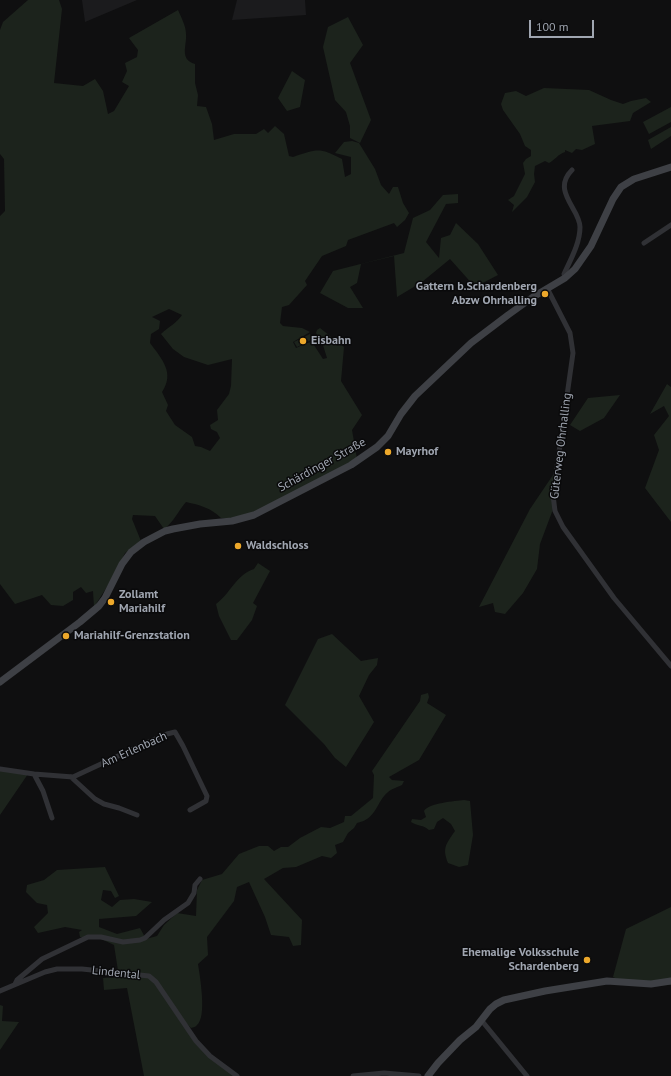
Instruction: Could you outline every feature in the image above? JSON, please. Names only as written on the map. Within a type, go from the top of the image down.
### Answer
[{"type":"main road","name":"Schärdinger Straße","points":[[0,682],[92,613],[105,598],[122,564],[129,555],[144,542],[165,531],[200,524],[232,521],[249,516],[338,472],[366,456],[382,442],[415,396],[485,331],[575,269],[587,254],[621,187],[634,179],[671,167]]},
{"type":"main road","points":[[428,1076],[438,1063],[482,1020],[490,1009],[496,1004],[516,997],[607,981],[651,984],[671,981]]},
{"type":"street","points":[[564,278],[564,274],[578,240],[580,227],[578,218],[570,204],[565,189],[566,178],[572,170]]},
{"type":"street","points":[[644,243],[671,225]]},
{"type":"street","name":"Güterweg Ohrhalling","points":[[547,288],[570,334],[573,353],[553,495],[555,511],[563,527],[614,598],[671,666]]},
{"type":"street","name":"Am Erlenbach","points":[[34,774],[71,777],[167,734],[175,732],[207,796],[206,801],[190,810]]},
{"type":"street","points":[[0,769],[34,774],[44,791],[52,818]]},
{"type":"street","points":[[71,777],[95,799],[104,804],[119,808],[137,816]]},
{"type":"street","points":[[15,984],[17,980],[42,959],[88,937],[101,937],[123,942],[145,938],[164,920],[188,903],[194,893],[195,885],[200,879]]},
{"type":"street","name":"Lindental","points":[[0,991],[45,972],[57,969],[82,969],[149,976],[156,982],[196,1042],[210,1056],[237,1076]]},
{"type":"street","points":[[482,1020],[528,1076]]},
{"type":"street","points":[[352,1076],[384,1073],[419,1076]]},
{"type":"shaded area","points":[[28,0],[59,0],[62,9],[54,83],[83,86],[95,79],[103,91],[108,114],[114,111],[129,86],[122,82],[127,71],[125,63],[137,57],[138,50],[129,38],[178,10],[186,31],[185,55],[190,62],[195,64],[195,83],[198,95],[197,106],[206,107],[212,124],[214,140],[234,134],[256,134],[264,129],[268,133],[275,126],[284,134],[289,156],[293,157],[318,150],[328,152],[342,159],[345,177],[351,174],[351,157],[335,153],[344,142],[352,141],[359,143],[375,169],[381,185],[389,194],[393,187],[398,187],[403,203],[409,213],[405,220],[397,227],[394,223],[348,240],[346,246],[322,256],[305,281],[307,285],[289,305],[282,307],[280,323],[283,326],[302,328],[310,332],[293,342],[296,348],[312,342],[323,359],[327,358],[322,342],[316,333],[320,328],[344,347],[341,381],[362,415],[352,430],[357,459],[293,493],[241,518],[221,518],[205,507],[186,502],[171,523],[164,529],[155,516],[133,515],[132,519],[141,541],[125,553],[112,579],[94,607],[93,591],[86,593],[81,587],[73,592],[73,600],[63,606],[51,605],[42,595],[15,604],[0,584],[0,216],[5,211],[4,159],[0,154],[0,30],[3,22]],"holes":[[[169,309],[182,315],[161,334],[173,349],[184,357],[208,365],[232,359],[231,386],[229,394],[217,410],[218,420],[210,425],[211,429],[217,432],[220,438],[210,451],[195,446],[192,437],[175,425],[166,411],[168,405],[162,392],[166,385],[167,372],[159,355],[150,343],[151,334],[159,329],[160,321],[152,317]]]},
{"type":"shaded area","points":[[82,0],[137,0],[85,22]]},
{"type":"shaded area","points":[[237,0],[305,0],[306,15],[232,20]]},
{"type":"shaded area","points":[[348,17],[363,45],[350,63],[371,120],[360,143],[350,138],[350,126],[346,112],[335,100],[323,47],[328,27]]},
{"type":"shaded area","points":[[292,71],[305,80],[300,107],[287,111],[278,98]]},
{"type":"shaded area","points":[[544,88],[589,90],[623,104],[646,98],[651,102],[633,113],[630,121],[592,126],[595,144],[582,150],[576,149],[572,153],[565,150],[565,152],[549,163],[545,161],[535,166],[535,182],[527,197],[512,212],[514,205],[508,200],[514,196],[525,174],[523,163],[531,156],[531,150],[525,146],[520,134],[503,110],[501,104],[505,93],[516,91],[526,96]]},
{"type":"shaded area","points":[[671,107],[671,122],[649,134],[643,122]]},
{"type":"shaded area","points":[[671,127],[671,136],[651,149],[648,140]]},
{"type":"shaded area","points":[[458,194],[458,203],[446,204],[426,242],[439,258],[441,238],[450,235],[456,223],[478,244],[498,275],[475,287],[450,259],[422,282],[397,297],[394,256],[361,264],[357,283],[350,287],[363,308],[348,308],[320,293],[333,271],[404,253],[413,218],[430,210],[443,195]]},
{"type":"shaded area","name":"Eisbahn","points":[[310,334],[313,339],[297,347],[294,342]]},
{"type":"shaded area","points":[[667,384],[671,387],[671,522],[645,488],[659,450],[654,435],[669,416],[664,406],[650,414]]},
{"type":"shaded area","points":[[620,395],[604,418],[580,431],[570,425],[588,398]]},
{"type":"shaded area","points":[[555,472],[555,504],[540,544],[537,569],[523,593],[505,614],[495,612],[493,603],[479,607],[530,509]]},
{"type":"shaded area","points":[[258,563],[270,571],[253,603],[257,606],[252,620],[237,640],[231,640],[219,616],[216,604],[242,576],[254,569]]},
{"type":"shaded area","points":[[332,634],[361,661],[378,658],[377,665],[369,675],[359,696],[374,722],[346,767],[335,758],[324,744],[285,705],[318,639]]},
{"type":"shaded area","points":[[428,693],[429,697],[427,703],[446,715],[419,760],[389,777],[392,780],[404,781],[402,785],[388,792],[369,818],[357,823],[348,833],[343,842],[335,845],[337,853],[331,858],[322,856],[296,867],[283,868],[264,879],[302,920],[301,945],[293,946],[289,937],[271,935],[265,917],[249,882],[237,887],[234,901],[207,937],[208,955],[198,964],[202,1014],[197,1026],[191,1028],[186,1023],[155,979],[156,985],[195,1043],[234,1076],[144,1076],[127,988],[104,990],[103,978],[119,977],[114,945],[97,937],[80,937],[79,932],[82,930],[65,927],[38,933],[34,927],[48,913],[47,905],[37,903],[26,892],[27,885],[44,880],[57,870],[105,867],[119,896],[115,898],[111,891],[103,890],[101,900],[112,907],[120,900],[134,899],[152,902],[136,916],[99,919],[99,927],[117,934],[140,928],[146,939],[157,936],[164,925],[177,913],[196,916],[197,890],[202,880],[222,874],[239,854],[259,846],[268,846],[274,851],[281,847],[288,847],[300,838],[321,827],[330,828],[344,822],[345,816],[351,816],[373,798],[374,775],[372,771],[420,701],[421,695]]},
{"type":"shaded area","points":[[0,770],[28,774],[0,815]]},
{"type":"shaded area","points":[[464,800],[470,801],[473,835],[468,865],[459,867],[448,863],[445,854],[447,843],[455,831],[451,824],[443,818],[437,822],[434,829],[429,830],[411,822],[412,819],[421,820],[426,817],[424,811],[431,806]]},
{"type":"shaded area","points":[[671,907],[671,985],[631,986],[613,977],[626,929]]},
{"type":"shaded area","points":[[0,1005],[3,1006],[2,1021],[19,1022],[0,1050]]},
{"type":"place","name":"Gattern b.Schardenberg Abzw Ohrhalling","points":[[545,294]]},
{"type":"place","name":"Eisbahn","points":[[303,341]]},
{"type":"place","name":"Mayrhof","points":[[388,452]]},
{"type":"place","name":"Waldschloss","points":[[238,546]]},
{"type":"place","name":"Zollamt Mariahilf","points":[[111,602]]},
{"type":"place","name":"Mariahilf-Grenzstation","points":[[66,636]]},
{"type":"place","name":"Ehemalige Volksschule Schardenberg","points":[[587,960]]}]
